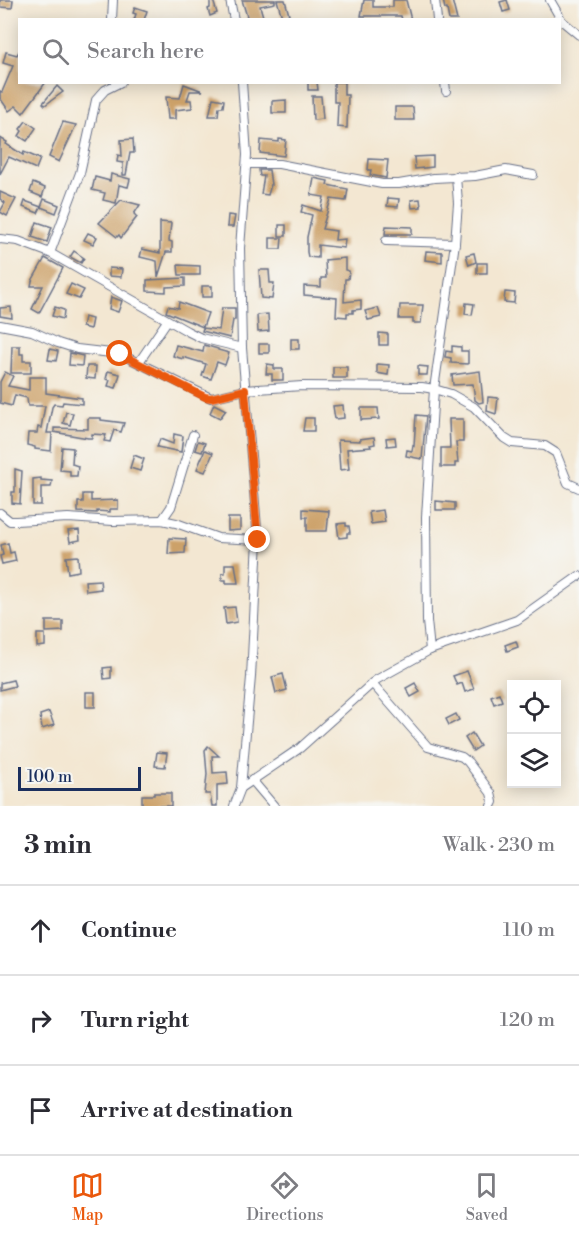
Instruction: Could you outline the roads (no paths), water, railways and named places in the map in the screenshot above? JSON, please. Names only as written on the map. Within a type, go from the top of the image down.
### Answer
[{"type":"street","points":[[112,18],[113,0]]},
{"type":"street","points":[[230,0],[234,18]]},
{"type":"street","points":[[435,0],[437,18]]},
{"type":"street","points":[[550,0],[560,18]]},
{"type":"street","points":[[561,19],[579,35]]},
{"type":"street","points":[[50,253],[80,173],[96,100],[105,90],[117,84]]},
{"type":"street","points":[[234,806],[241,788],[251,676],[258,540],[242,348],[240,248],[247,164],[242,84]]},
{"type":"street","points":[[247,164],[279,164],[382,184],[475,176],[506,170],[533,175]]},
{"type":"street","points":[[430,650],[427,621],[426,517],[434,389],[455,243],[458,202],[456,176]]},
{"type":"street","points":[[0,239],[18,241],[50,253],[167,321],[201,338],[242,348]]},
{"type":"street","points":[[386,241],[455,243]]},
{"type":"street","points":[[139,362],[167,321]]},
{"type":"street","points":[[0,325],[32,331],[77,349],[111,351],[139,362],[211,398],[245,390],[302,386],[434,389],[451,394],[474,407],[504,438],[512,443],[545,446],[556,453],[568,483],[579,488]]},
{"type":"street","points":[[162,520],[171,507],[193,435]]},
{"type":"street","points":[[0,513],[9,521],[68,518],[113,521],[162,520],[218,538],[258,540]]},
{"type":"street","points":[[241,788],[300,748],[372,683],[430,650],[517,620],[579,576]]},
{"type":"street","points":[[372,683],[428,747],[462,757],[468,762],[491,793],[493,802],[491,806]]},
{"type":"street","points":[[252,780],[274,806]]}]
